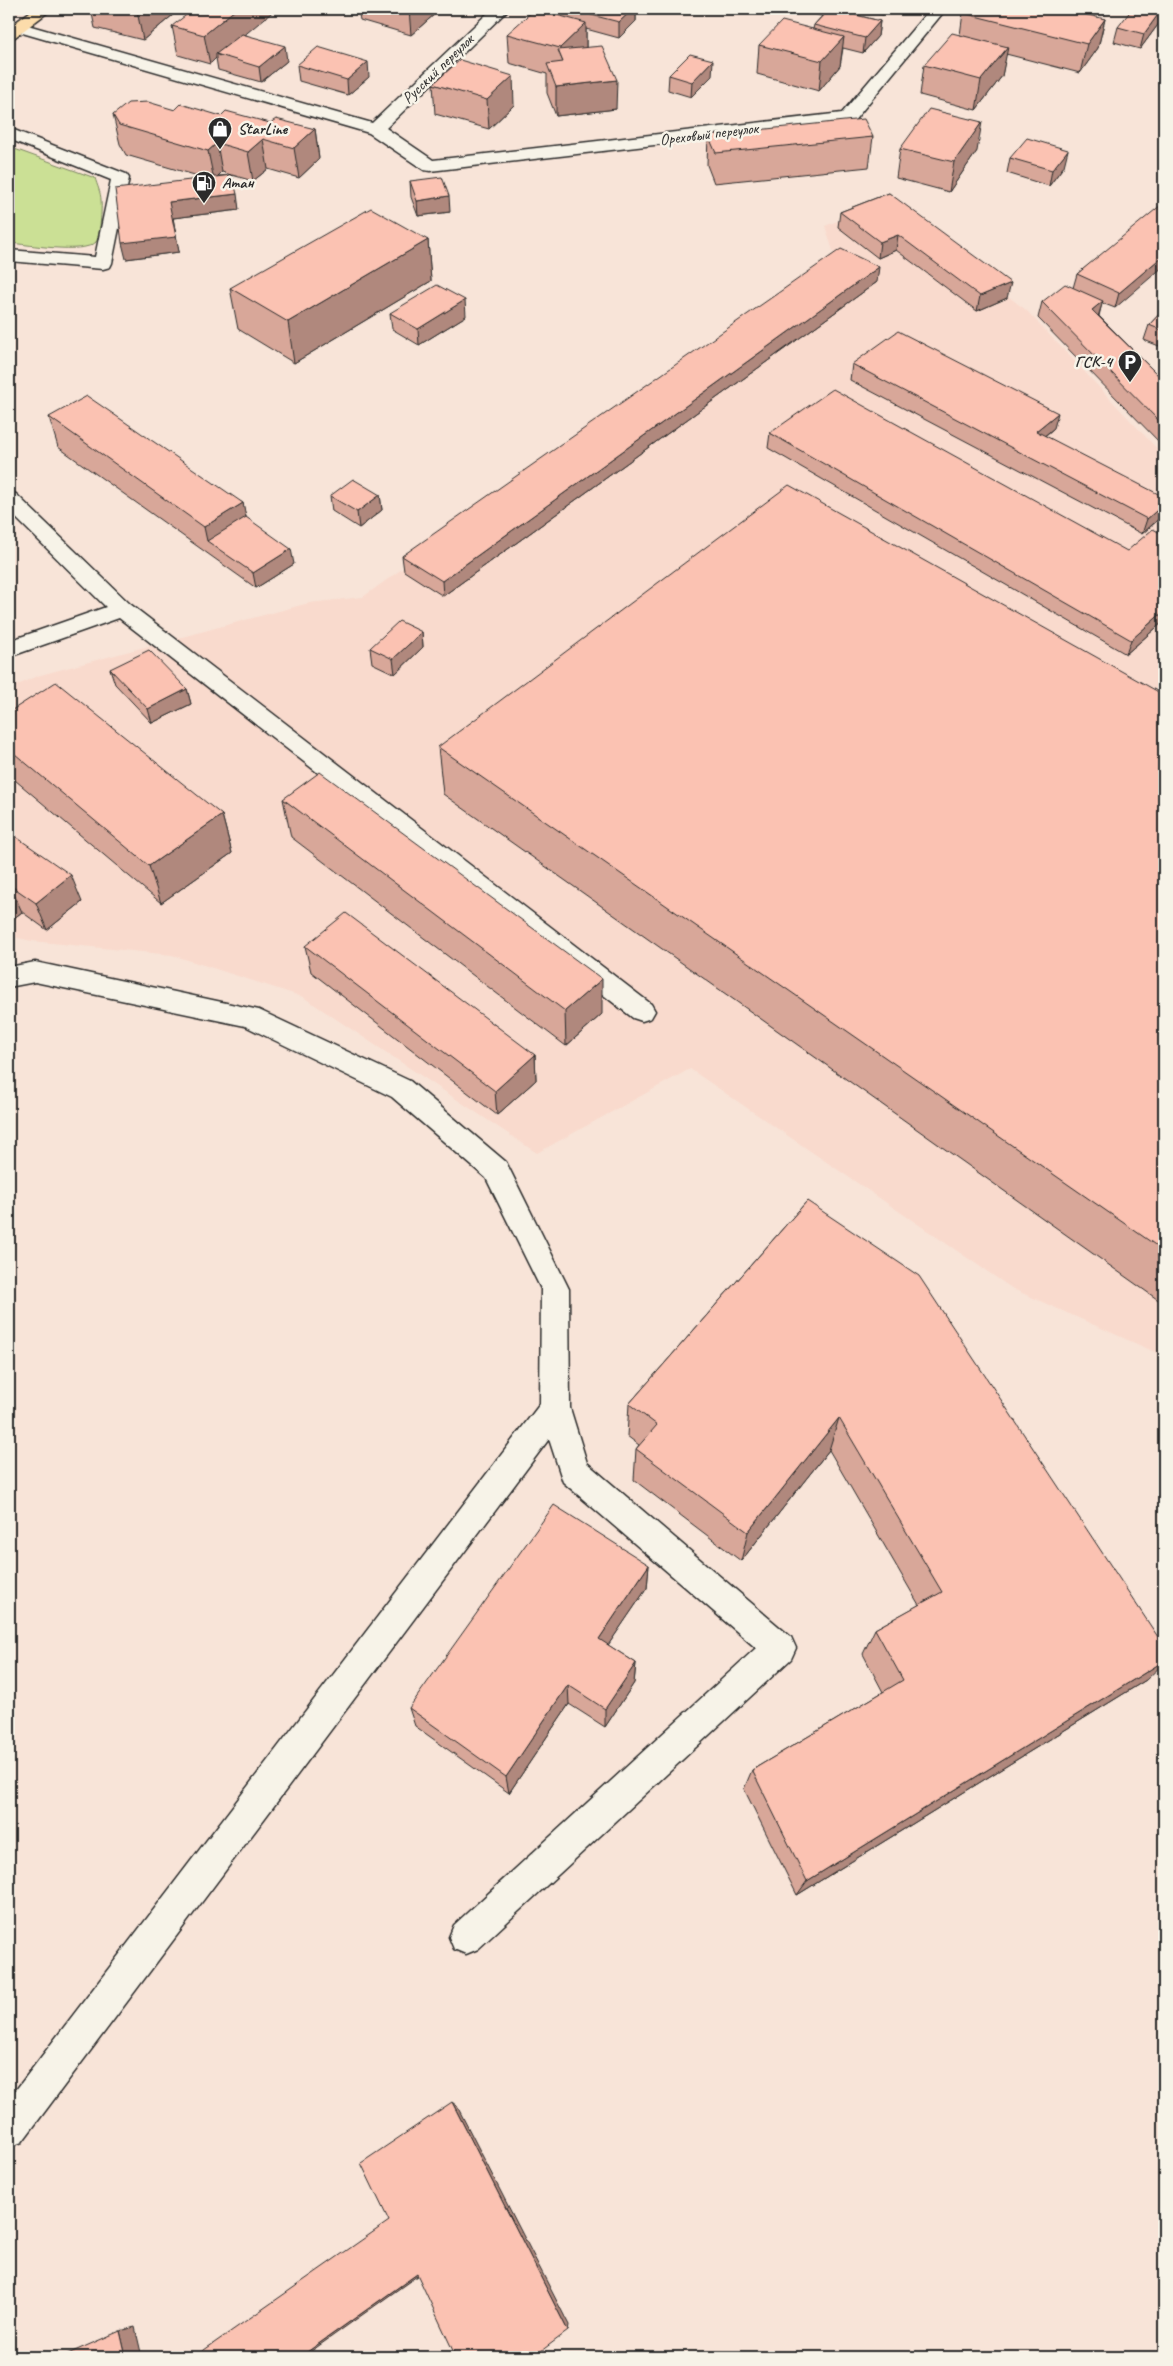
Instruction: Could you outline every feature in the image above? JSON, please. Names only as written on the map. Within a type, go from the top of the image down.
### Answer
[{"type":"main road","points":[[14,31],[44,9]]},
{"type":"street","name":"Русский переулок","points":[[375,129],[501,9]]},
{"type":"street","name":"Ореховый переулок","points":[[375,129],[430,166],[846,118],[938,9]]},
{"type":"street","points":[[14,31],[375,129]]},
{"type":"street","points":[[9,133],[120,178],[103,263],[9,256]]},
{"type":"street","points":[[9,499],[122,609],[642,1011]]},
{"type":"street","points":[[9,649],[122,609]]},
{"type":"street","points":[[9,977],[35,972],[250,1017],[401,1089],[496,1170],[554,1289],[555,1408],[574,1472],[780,1648],[466,1937]]},
{"type":"street","points":[[9,2129],[555,1408]]},
{"type":"shaded area","points":[[885,202],[1026,310],[1164,456],[1164,1356],[1013,1289],[690,1069],[537,1153],[303,997],[172,955],[32,941],[9,936],[9,689],[37,676],[309,603],[363,597],[835,257],[825,226]]},
{"type":"green space","points":[[9,147],[95,178],[101,204],[100,229],[96,242],[90,246],[80,248],[41,247],[9,243]]},
{"type":"building","points":[[194,9],[236,9],[204,35],[172,26]]},
{"type":"building","points":[[535,9],[586,23],[560,48],[507,34]]},
{"type":"building","points":[[568,9],[633,9],[619,22]]},
{"type":"building","points":[[829,9],[880,21],[865,38],[814,25]]},
{"type":"building","points":[[967,9],[1063,9],[1105,19],[1087,44],[963,13]]},
{"type":"building","points":[[1132,9],[1162,9],[1144,34],[1118,27]]},
{"type":"building","points":[[782,21],[844,37],[822,61],[759,45]]},
{"type":"building","points":[[952,33],[1008,47],[981,80],[924,65]]},
{"type":"building","points":[[242,34],[285,46],[259,67],[216,54]]},
{"type":"building","points":[[602,46],[617,80],[556,87],[547,64],[563,62],[558,50]]},
{"type":"building","points":[[318,47],[368,62],[347,80],[297,65]]},
{"type":"building","points":[[690,54],[713,60],[692,82],[669,75]]},
{"type":"building","points":[[460,60],[513,76],[487,100],[433,84]]},
{"type":"building","points":[[148,102],[175,110],[181,104],[221,116],[226,111],[270,123],[276,119],[315,129],[294,148],[263,139],[248,152],[217,143],[208,151],[119,125],[113,115],[128,103]]},
{"type":"building","points":[[929,109],[982,122],[954,162],[900,149]]},
{"type":"building","points":[[864,119],[873,137],[716,153],[708,135]]},
{"type":"building","points":[[1027,138],[1068,150],[1052,170],[1010,158]]},
{"type":"building","points":[[232,175],[237,194],[169,202],[176,237],[122,243],[115,189]]},
{"type":"building","points":[[442,177],[449,196],[417,201],[410,181]]},
{"type":"building","points":[[889,193],[1011,283],[980,296],[898,235],[880,242],[840,212]]},
{"type":"building","points":[[1161,205],[1164,207],[1164,255],[1119,293],[1077,274]]},
{"type":"building","points":[[371,208],[428,240],[288,322],[230,288]]},
{"type":"building","points":[[841,249],[879,267],[442,581],[402,556]]},
{"type":"building","points":[[1065,284],[1103,301],[1092,310],[1164,381],[1164,426],[1042,302]]},
{"type":"building","points":[[437,285],[465,300],[418,329],[390,313]]},
{"type":"building","points":[[1164,309],[1164,331],[1149,325]]},
{"type":"building","points":[[898,331],[1058,413],[1036,431],[1164,497],[1164,504],[1147,519],[852,364]]},
{"type":"building","points":[[833,389],[1127,551],[1153,529],[1164,535],[1164,611],[1131,640],[770,433]]},
{"type":"building","points":[[87,396],[243,503],[204,527],[49,417]]},
{"type":"building","points":[[353,479],[380,495],[357,512],[330,496]]},
{"type":"building","points":[[789,485],[1164,695],[1164,1251],[438,747]]},
{"type":"building","points":[[246,517],[291,549],[253,573],[207,541]]},
{"type":"building","points":[[399,621],[422,632],[393,659],[370,648]]},
{"type":"building","points":[[149,650],[187,689],[148,709],[110,669]]},
{"type":"building","points":[[56,682],[222,815],[149,866],[9,749],[9,712]]},
{"type":"building","points":[[320,772],[602,979],[565,1011],[283,799]]},
{"type":"building","points":[[9,832],[71,875],[36,903],[9,886]]},
{"type":"building","points":[[346,913],[535,1055],[495,1091],[305,946]]},
{"type":"building","points":[[807,1201],[919,1276],[1164,1646],[1164,1661],[807,1881],[752,1770],[903,1680],[875,1629],[942,1592],[839,1418],[748,1532],[636,1449],[657,1425],[629,1404]]},
{"type":"building","points":[[554,1505],[649,1565],[599,1639],[636,1663],[605,1709],[568,1685],[506,1777],[409,1708]]},
{"type":"building","points":[[452,2102],[568,2331],[533,2357],[456,2357],[417,2274],[300,2357],[194,2357],[389,2221],[361,2163]]},
{"type":"building","points":[[120,2331],[126,2357],[61,2357]]},
{"type":"place","name":"StarLine","points":[[220,150]]},
{"type":"place","name":"Атан","points":[[204,204]]},
{"type":"place","name":"ГСК-4","points":[[1130,383]]}]
